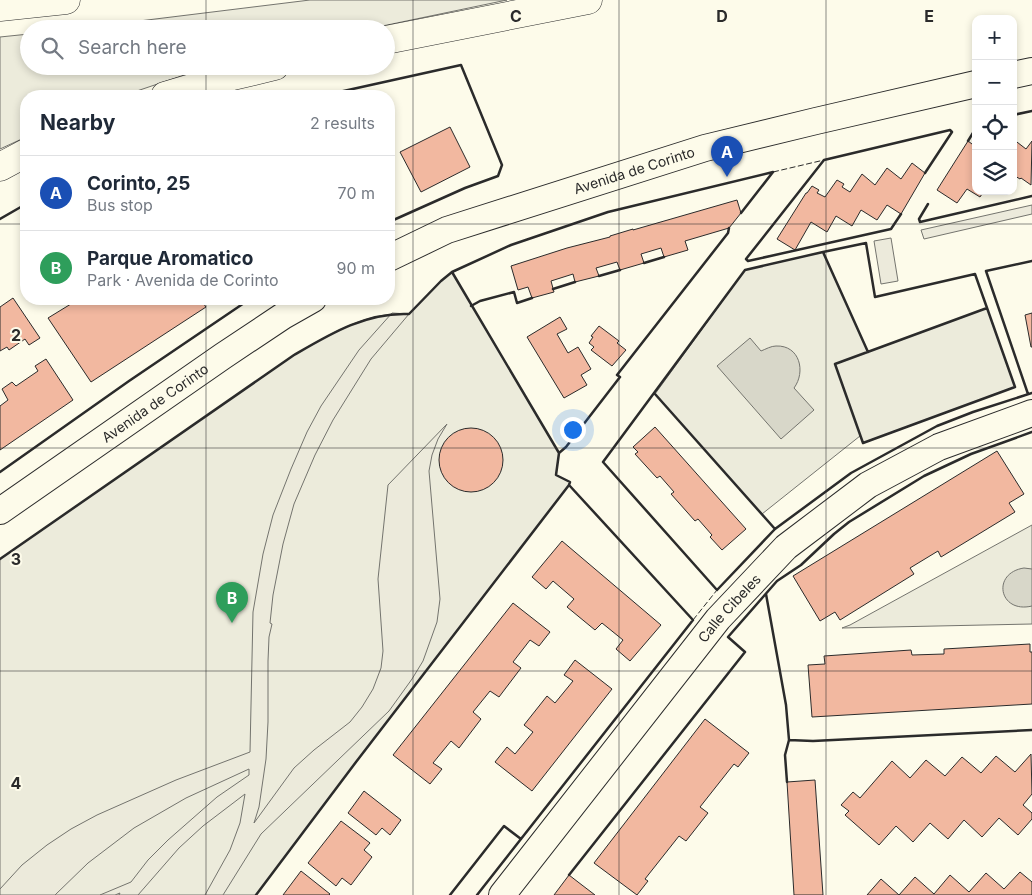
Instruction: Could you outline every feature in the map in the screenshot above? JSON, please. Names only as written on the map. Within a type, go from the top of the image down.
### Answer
[{"type":"highway","points":[[0,7],[66,0]]},
{"type":"highway","points":[[395,38],[588,0]]},
{"type":"highway","points":[[185,90],[236,75]]},
{"type":"highway","points":[[0,167],[20,156]]},
{"type":"street","points":[[1017,74],[1032,71]]},
{"type":"street","name":"Avenida de Corinto","points":[[395,255],[446,230],[706,148],[972,85]]},
{"type":"street","name":"Avenida de Corinto","points":[[0,511],[207,367],[302,305]]},
{"type":"street","name":"Calle Cibeles","points":[[502,895],[718,619],[786,547],[868,485],[921,456],[939,447],[1032,413]]},
{"type":"shaded area","points":[[310,0],[507,0],[395,23],[395,20],[147,20]]},
{"type":"shaded area","points":[[20,35],[20,75],[184,75],[140,90],[20,90],[20,140],[0,149],[0,37]]},
{"type":"shaded area","points":[[1032,205],[1032,214],[924,239],[921,230]]},
{"type":"shaded area","points":[[891,238],[898,281],[881,284],[874,241]]},
{"type":"shaded area","points":[[823,252],[868,352],[987,308],[1015,387],[863,443],[860,436],[762,514],[655,394],[745,270]]},
{"type":"shaded area","points":[[452,272],[559,453],[556,475],[570,482],[569,485],[256,895],[0,895],[0,559],[294,355],[335,332],[364,320],[393,314],[409,314]]},
{"type":"shaded area","points":[[392,313],[409,314],[371,359],[333,420],[315,455],[294,504],[283,544],[273,595],[270,623],[272,624],[269,637],[266,759],[259,807],[254,823],[294,768],[350,722],[373,689],[381,668],[383,651],[378,579],[388,485],[447,424],[438,439],[429,471],[440,599],[437,622],[423,661],[412,679],[389,711],[261,834],[223,895],[205,895],[230,850],[240,823],[245,794],[203,826],[179,848],[138,895],[119,895],[120,893],[100,895],[131,882],[148,860],[168,840],[217,797],[249,775],[249,769],[186,798],[134,828],[88,863],[55,895],[0,895],[0,889],[22,865],[71,829],[97,815],[176,780],[250,752],[253,612],[263,554],[273,515],[307,432],[321,406],[359,350]]},
{"type":"shaded area","points":[[750,338],[761,351],[776,346],[791,350],[800,367],[798,382],[794,388],[814,410],[781,439],[717,366]]},
{"type":"shaded area","points":[[1032,525],[1032,624],[842,628],[850,625]]},
{"type":"shaded area","points":[[1024,568],[1032,569],[1032,606],[1021,607],[1012,604],[1006,599],[1003,592],[1003,584],[1014,571]]},
{"type":"building","points":[[450,127],[470,167],[421,192],[400,152]]},
{"type":"building","points":[[968,141],[972,144],[972,192],[967,189],[957,203],[937,190]]},
{"type":"building","points":[[1032,141],[1031,185],[1017,177],[1017,142],[1026,149]]},
{"type":"building","points":[[912,163],[925,173],[901,214],[887,205],[877,220],[861,210],[852,226],[836,216],[827,232],[811,222],[795,250],[777,239],[812,186],[819,190],[817,193],[825,197],[837,180],[844,184],[842,187],[850,192],[862,174],[875,185],[887,168],[901,179]]},
{"type":"building","points":[[737,200],[741,213],[729,228],[685,241],[688,250],[664,257],[661,248],[641,254],[644,263],[620,270],[617,262],[596,268],[599,276],[575,282],[573,274],[551,281],[554,292],[532,298],[528,287],[518,290],[511,266],[567,248]]},
{"type":"building","points":[[13,298],[40,338],[29,345],[25,339],[9,350],[7,347],[0,351],[0,307]]},
{"type":"building","points":[[69,305],[204,305],[206,307],[91,382],[48,318]]},
{"type":"building","points":[[1032,313],[1032,347],[1031,347],[1025,315]]},
{"type":"building","points":[[560,317],[567,329],[557,334],[568,353],[578,347],[591,369],[581,375],[587,385],[564,398],[527,337]]},
{"type":"building","points":[[599,326],[619,341],[617,343],[626,350],[612,366],[591,350],[594,347],[589,343],[593,337],[591,336]]},
{"type":"building","points":[[46,359],[73,400],[0,450],[0,406],[8,400],[2,389],[12,382],[16,386],[38,371],[35,366]]},
{"type":"building","points":[[655,427],[746,529],[722,550],[710,537],[712,535],[698,519],[695,521],[671,494],[674,492],[660,476],[657,478],[635,454],[638,452],[633,447]]},
{"type":"building","points":[[465,428],[477,428],[494,437],[501,448],[503,460],[501,472],[494,483],[477,492],[465,492],[453,487],[444,478],[439,466],[439,454],[444,442],[453,433]]},
{"type":"building","points":[[997,451],[1024,494],[1009,503],[1015,512],[941,557],[938,551],[910,568],[914,574],[840,620],[835,612],[820,621],[793,576]]},
{"type":"building","points":[[562,541],[661,625],[630,661],[616,649],[623,640],[602,623],[595,630],[567,607],[574,599],[553,581],[546,589],[532,577]]},
{"type":"building","points":[[513,603],[550,632],[539,646],[530,640],[513,662],[521,668],[499,697],[490,691],[473,712],[481,719],[459,748],[451,741],[433,763],[442,769],[430,784],[393,755]]},
{"type":"building","points":[[1030,644],[1030,652],[1032,652],[1032,704],[812,717],[808,665],[825,664],[824,656],[911,650],[912,655],[944,654],[944,649]]},
{"type":"building","points":[[575,660],[612,689],[532,791],[495,762],[507,747],[515,754],[533,732],[524,725],[547,696],[555,703],[573,681],[564,675]]},
{"type":"building","points":[[705,719],[749,753],[738,767],[734,764],[700,807],[708,813],[686,841],[679,836],[645,879],[648,881],[637,895],[594,863]]},
{"type":"building","points":[[1031,754],[1032,794],[1023,805],[1032,813],[1032,819],[1018,835],[999,818],[982,837],[964,820],[948,839],[930,823],[913,842],[896,826],[879,845],[845,815],[849,811],[841,805],[853,792],[860,798],[892,761],[910,778],[926,760],[945,776],[962,757],[981,773],[996,756],[1015,772]]},
{"type":"building","points":[[815,780],[823,895],[794,895],[787,782]]},
{"type":"building","points":[[364,791],[401,820],[390,835],[382,828],[376,835],[348,813]]},
{"type":"building","points":[[341,821],[370,843],[364,850],[372,857],[351,885],[342,878],[336,886],[308,863]]},
{"type":"building","points":[[301,871],[330,894],[283,895]]},
{"type":"building","points":[[1020,872],[1032,882],[1032,895],[899,895],[915,877],[934,894],[950,875],[969,892],[986,873],[1004,889]]},
{"type":"building","points":[[569,875],[578,882],[595,895],[554,895]]},
{"type":"building","points":[[881,879],[899,895],[867,895]]},
{"type":"fence","points":[[773,172],[824,160]]},
{"type":"fence","points":[[693,620],[717,590]]},
{"type":"wall","points":[[348,90],[461,65],[502,165],[498,176],[465,188],[395,219]]},
{"type":"wall","points":[[1017,114],[1032,111]]},
{"type":"wall","points":[[901,214],[891,229],[748,261],[746,259],[824,160],[950,130],[952,132],[925,173]]},
{"type":"wall","points":[[968,141],[972,134]]},
{"type":"wall","points":[[741,213],[773,172]]},
{"type":"wall","points":[[0,559],[294,355],[335,332],[363,321],[393,314],[409,314],[452,272],[511,245],[608,212],[773,172]]},
{"type":"wall","points":[[928,204],[919,219],[920,222],[1032,196]]},
{"type":"wall","points":[[0,219],[20,207]]},
{"type":"wall","points":[[559,453],[566,447],[620,377],[617,375],[728,233],[729,228]]},
{"type":"wall","points":[[823,252],[866,243],[875,297],[975,274],[1015,387],[863,443],[835,364],[987,308]]},
{"type":"wall","points":[[868,352],[823,252],[745,270],[603,462],[717,590],[775,529],[851,473],[937,426],[1032,393]]},
{"type":"wall","points":[[644,263],[664,257]]},
{"type":"wall","points":[[1028,394],[986,271],[1032,261]]},
{"type":"wall","points":[[599,276],[620,270]]},
{"type":"wall","points":[[452,272],[559,453],[556,475],[570,482],[569,485],[693,620],[477,895]]},
{"type":"wall","points":[[553,289],[575,282]]},
{"type":"wall","points":[[471,306],[480,301],[514,292],[517,303],[532,298]]},
{"type":"wall","points":[[0,472],[241,305]]},
{"type":"wall","points":[[655,394],[775,529]]},
{"type":"wall","points":[[569,875],[745,652],[728,637],[777,581],[801,565],[849,522],[924,476],[971,454],[1032,432]]},
{"type":"wall","points":[[256,895],[569,485]]},
{"type":"wall","points":[[766,594],[786,705],[789,740],[785,755],[787,782]]},
{"type":"wall","points":[[789,740],[813,741],[1032,730]]},
{"type":"wall","points":[[450,895],[504,826],[521,839]]},
{"type":"place","name":"Corinto, 25","points":[[727,177]]},
{"type":"place","name":"Parque Aromatico","points":[[232,623]]}]
